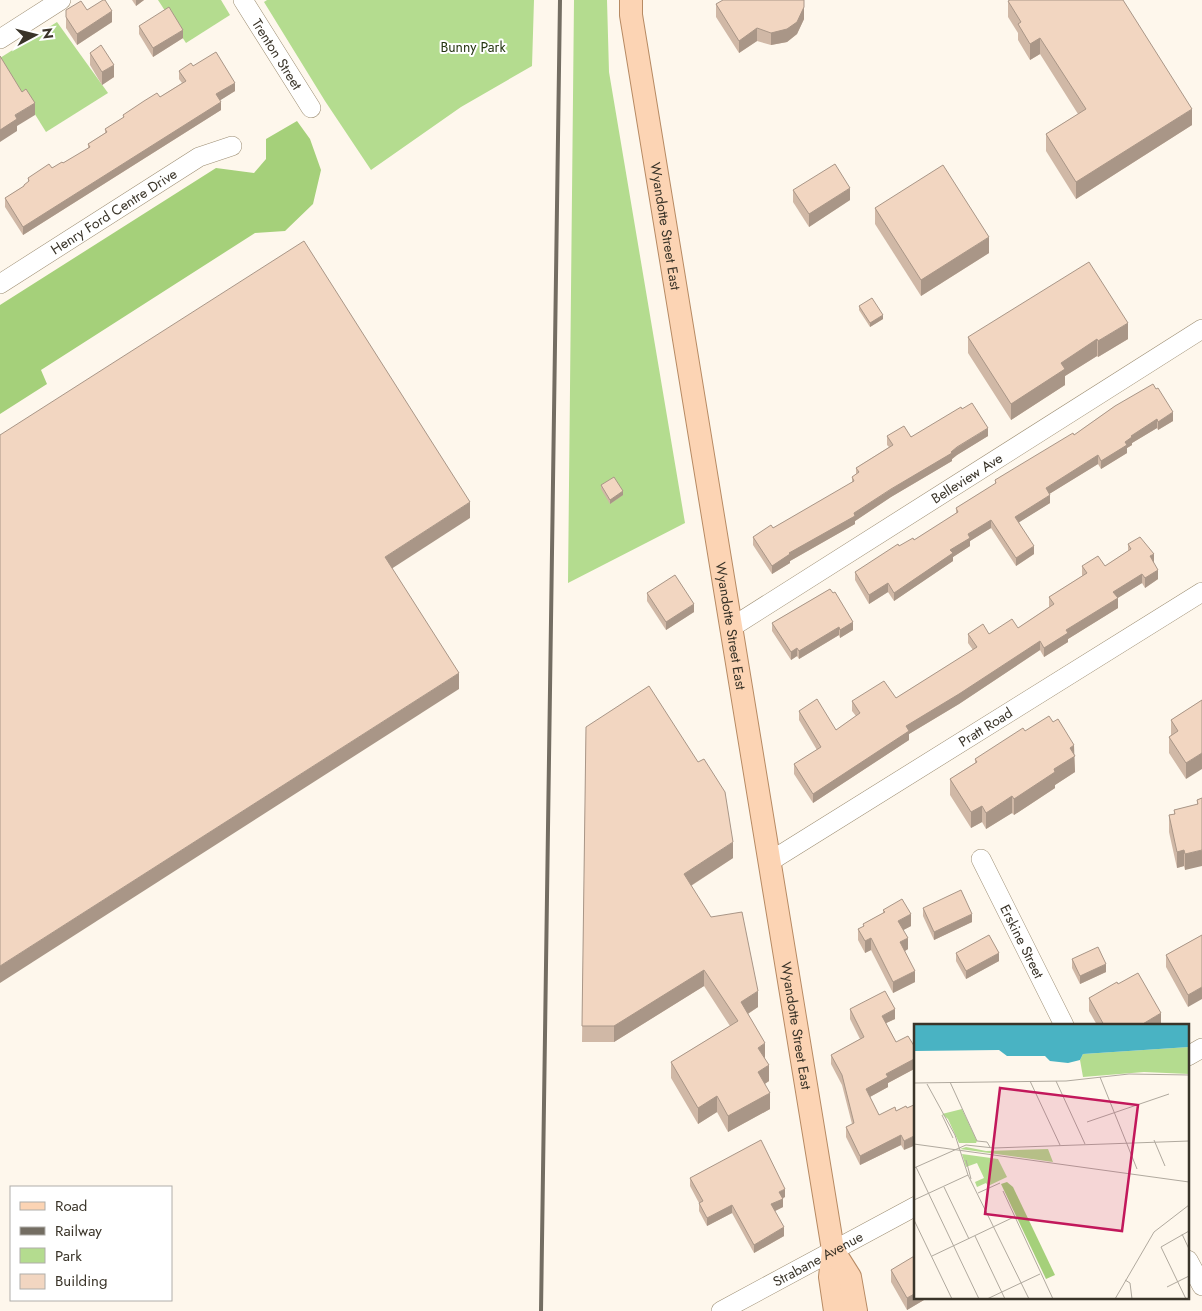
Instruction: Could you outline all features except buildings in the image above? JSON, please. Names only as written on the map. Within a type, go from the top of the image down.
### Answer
[{"type":"main road","name":"Wyandotte Street East","points":[[631,0],[631,15],[833,1250],[830,1276],[835,1311]]},
{"type":"main road","name":"Wyandotte Street East","points":[[833,1250],[850,1277],[856,1311]]},
{"type":"street","points":[[0,39],[61,0]]},
{"type":"street","name":"Trenton Street","points":[[243,0],[311,108]]},
{"type":"street","name":"Henry Ford Centre Drive","points":[[1,280],[199,158],[232,146]]},
{"type":"street","name":"Belleview Ave","points":[[732,627],[1202,329]]},
{"type":"street","name":"Pratt Road","points":[[770,862],[1202,592]]},
{"type":"street","name":"Erskine Street","points":[[981,858],[1064,1024]]},
{"type":"street","points":[[1190,1055],[1202,1048]]},
{"type":"street","name":"Strabane Avenue","points":[[721,1311],[914,1207]]},
{"type":"street","points":[[1190,1264],[1202,1286]]},
{"type":"green space","points":[[158,0],[221,0],[230,15],[186,43]]},
{"type":"green space","name":"Bunny Park","points":[[267,0],[534,0],[532,66],[461,107],[371,170],[325,101],[264,2]]},
{"type":"green space","points":[[574,0],[607,0],[609,72],[685,523],[568,583]]},
{"type":"green space","points":[[57,22],[108,93],[46,132],[0,58]]},
{"type":"green space","points":[[297,121],[310,139],[321,170],[313,204],[285,231],[255,233],[41,370],[47,384],[0,414],[0,305],[216,168],[254,173],[266,159],[266,139]]},
{"type":"railway","points":[[541,1311],[560,0]]}]
